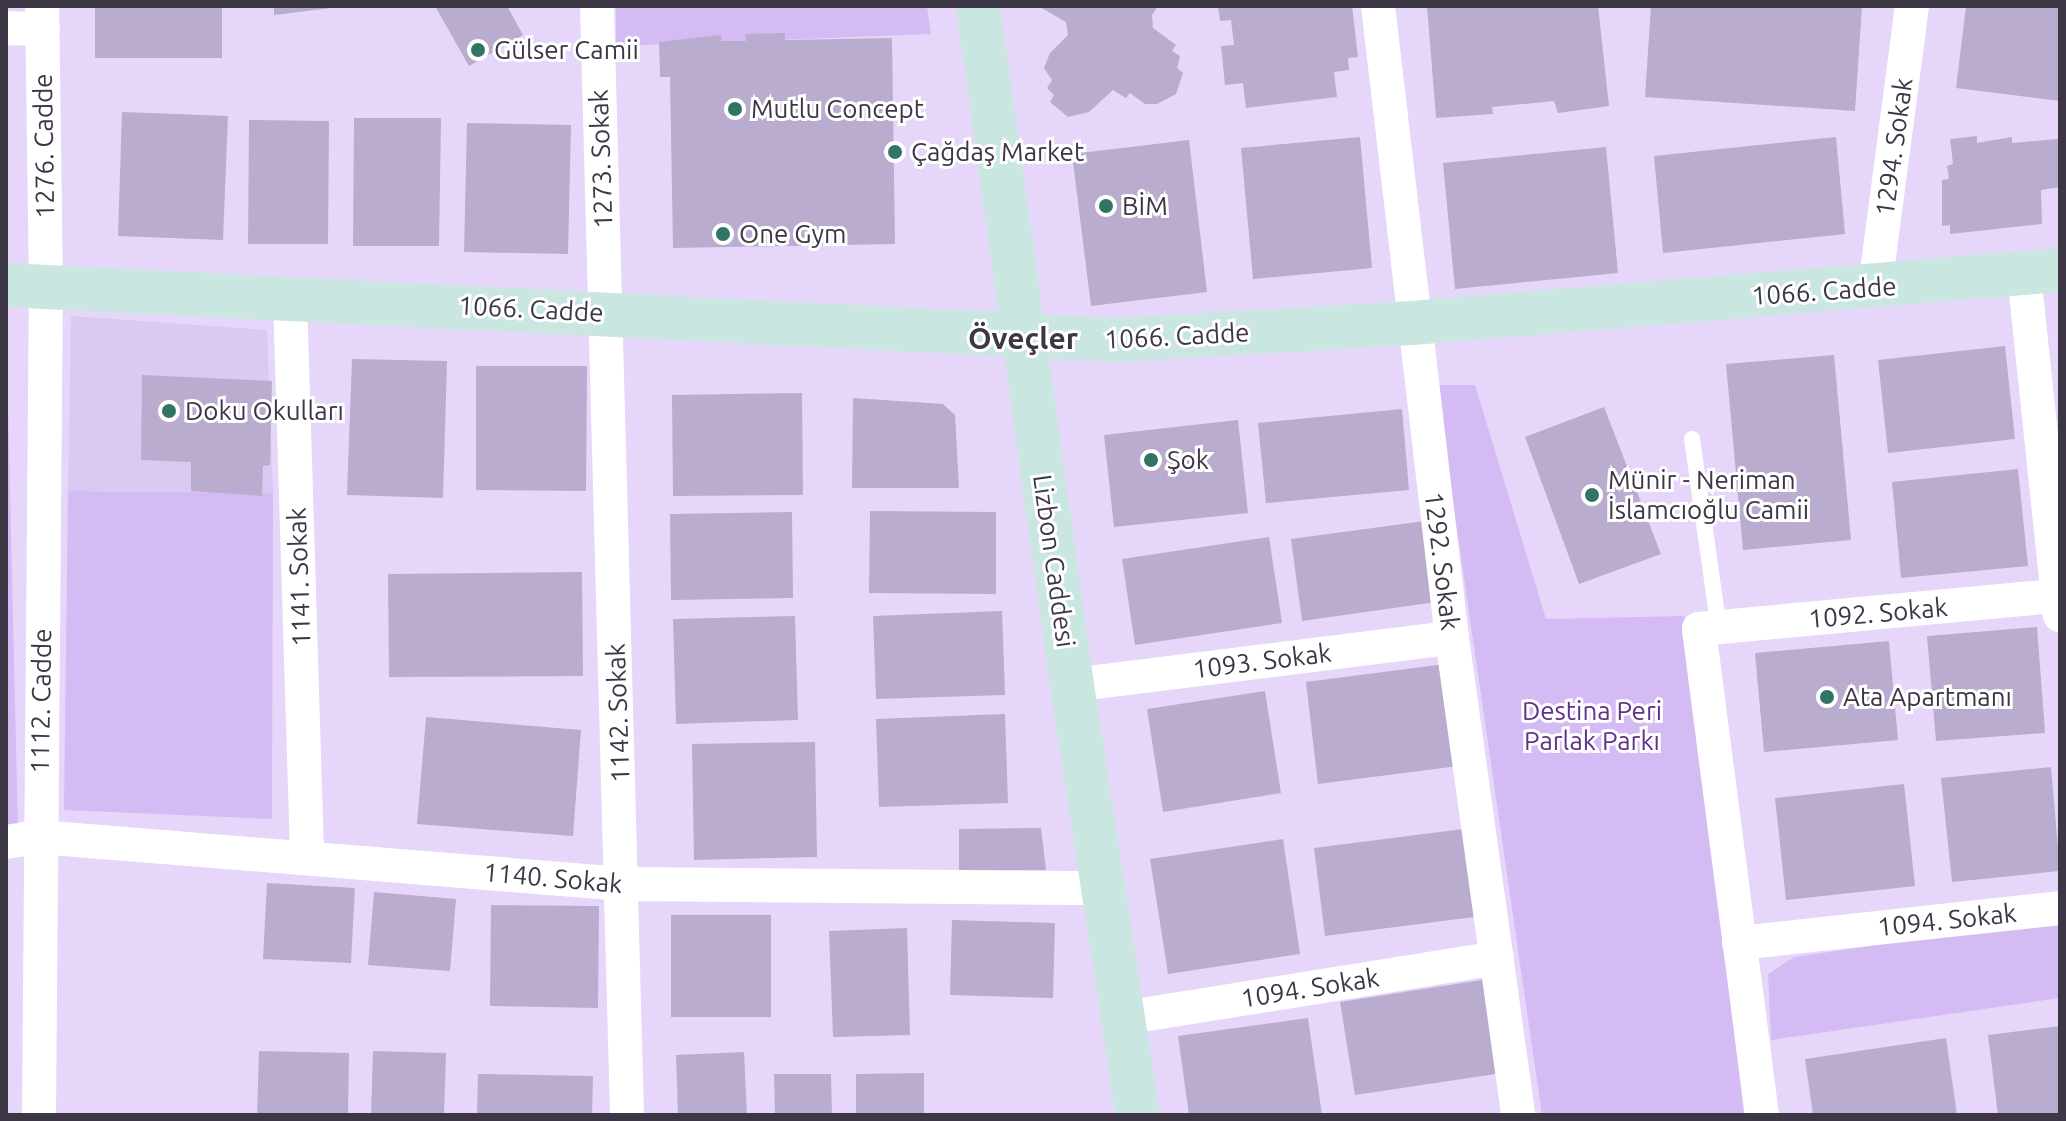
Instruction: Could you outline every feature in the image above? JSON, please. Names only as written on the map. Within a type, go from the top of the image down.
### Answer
[{"type":"street","name":"1273. Sokak","points":[[597,6],[606,312]]},
{"type":"street","name":"Lizbon Caddesi","points":[[978,6],[1072,685],[1138,1115]]},
{"type":"street","name":"1292. Sokak","points":[[1378,6],[1412,323],[1518,1115]]},
{"type":"street","name":"1294. Sokak","points":[[1875,287],[1912,6]]},
{"type":"street","points":[[6,28],[42,18]]},
{"type":"street","name":"1276. Cadde","points":[[26,286],[42,18]]},
{"type":"street","name":"1066. Cadde","points":[[26,286],[606,312],[1023,338],[1118,340],[1412,323],[2042,272]]},
{"type":"street","points":[[2042,272],[2059,605]]},
{"type":"street","name":"1112. Cadde","points":[[26,286],[39,837],[39,1115]]},
{"type":"street","name":"1141. Sokak","points":[[290,298],[307,856]]},
{"type":"street","name":"1142. Sokak","points":[[606,312],[627,1115]]},
{"type":"street","name":"1092. Sokak","points":[[1709,629],[2059,605]]},
{"type":"street","points":[[1709,629],[1739,943],[1762,1115]]},
{"type":"street","name":"1093. Sokak","points":[[1072,685],[1452,638]]},
{"type":"street","name":"1140. Sokak","points":[[6,842],[39,837],[307,856],[623,884],[1102,888]]},
{"type":"street","name":"1094. Sokak","points":[[1739,943],[2060,908]]},
{"type":"street","name":"1094. Sokak","points":[[1123,1018],[1497,958]]},
{"type":"lane","points":[[1692,439],[1709,629]]},
{"type":"shaded area","name":"Doku Okulları","points":[[71,316],[267,330],[273,493],[68,491]]},
{"type":"green space","points":[[616,6],[927,6],[931,34],[616,46]]},
{"type":"green space","points":[[6,318],[18,831],[6,831]]},
{"type":"green space","name":"Destina Peri Parlak Parkı","points":[[1436,385],[1475,385],[1546,619],[1684,616],[1744,1115],[1542,1115]]},
{"type":"green space","points":[[68,491],[273,493],[272,819],[64,810]]},
{"type":"green space","points":[[2060,919],[2060,998],[1771,1040],[1768,974],[1794,957]]},
{"type":"building","points":[[95,6],[222,6],[222,58],[95,58]]},
{"type":"building","points":[[274,6],[331,6],[331,8],[274,15]]},
{"type":"building","name":"Gülser Camii","points":[[435,6],[507,6],[523,35],[469,66]]},
{"type":"building","points":[[1038,6],[1158,6],[1152,15],[1153,28],[1176,45],[1172,51],[1180,56],[1177,68],[1183,73],[1176,94],[1157,104],[1145,104],[1130,93],[1126,98],[1113,90],[1089,112],[1068,117],[1050,102],[1054,95],[1047,88],[1052,80],[1044,68],[1050,53],[1068,35],[1066,22]]},
{"type":"building","points":[[1218,6],[1352,6],[1358,57],[1348,58],[1349,70],[1334,72],[1337,97],[1246,108],[1243,83],[1225,85],[1221,46],[1234,45],[1231,20],[1220,21]]},
{"type":"building","points":[[1427,6],[1598,6],[1609,106],[1558,113],[1554,101],[1492,107],[1493,114],[1436,118]]},
{"type":"building","points":[[1651,6],[1862,6],[1855,111],[1645,97]]},
{"type":"building","points":[[1966,6],[2060,6],[2060,101],[1956,88]]},
{"type":"building","points":[[785,33],[785,40],[892,38],[895,244],[673,248],[670,77],[660,77],[659,42],[721,35],[721,41],[746,41],[745,34]]},
{"type":"building","points":[[122,112],[228,116],[223,240],[118,236]]},
{"type":"building","points":[[354,118],[441,118],[439,246],[353,246]]},
{"type":"building","points":[[249,120],[329,121],[328,244],[248,244]]},
{"type":"building","points":[[467,123],[571,125],[568,254],[464,252]]},
{"type":"building","points":[[1977,136],[1977,143],[2012,137],[2012,143],[2058,139],[2060,187],[2041,190],[2042,224],[1950,234],[1950,225],[1942,226],[1942,180],[1949,179],[1947,166],[1953,164],[1950,139]]},
{"type":"building","points":[[1360,137],[1372,268],[1253,279],[1241,148]]},
{"type":"building","points":[[1836,137],[1845,234],[1663,253],[1654,156]]},
{"type":"building","points":[[1189,140],[1207,292],[1091,306],[1072,154]]},
{"type":"building","points":[[1606,147],[1618,273],[1455,289],[1443,163]]},
{"type":"building","points":[[2005,346],[2015,439],[1888,453],[1878,360]]},
{"type":"building","points":[[1834,355],[1851,540],[1743,550],[1726,364]]},
{"type":"building","points":[[352,359],[447,361],[443,498],[347,495]]},
{"type":"building","points":[[476,366],[587,366],[586,491],[476,490]]},
{"type":"building","points":[[142,375],[272,381],[270,465],[263,466],[262,496],[191,491],[191,462],[141,460]]},
{"type":"building","points":[[802,393],[803,495],[673,496],[672,395]]},
{"type":"building","points":[[853,398],[943,404],[955,415],[959,488],[852,488]]},
{"type":"building","name":"Münir - Neriman İslamcıoğlu Camii","points":[[1604,407],[1661,554],[1579,584],[1525,437]]},
{"type":"building","points":[[1402,409],[1409,490],[1266,503],[1258,423]]},
{"type":"building","points":[[1238,420],[1248,513],[1114,527],[1104,435]]},
{"type":"building","points":[[2018,469],[2028,566],[1901,578],[1892,482]]},
{"type":"building","points":[[870,511],[996,512],[996,594],[869,593]]},
{"type":"building","points":[[792,512],[793,598],[671,600],[670,514]]},
{"type":"building","points":[[1432,520],[1443,601],[1302,621],[1291,539]]},
{"type":"building","points":[[1269,537],[1282,623],[1135,645],[1122,559]]},
{"type":"building","points":[[582,572],[583,676],[389,677],[388,574]]},
{"type":"building","points":[[1002,611],[1005,695],[876,699],[873,616]]},
{"type":"building","points":[[795,616],[798,720],[676,724],[673,619]]},
{"type":"building","points":[[2037,627],[2045,733],[1936,741],[1927,636]]},
{"type":"building","name":"Ata Apartmanı","points":[[1889,641],[1898,740],[1764,752],[1755,653]]},
{"type":"building","points":[[1453,663],[1466,765],[1318,784],[1306,682]]},
{"type":"building","points":[[1265,691],[1281,793],[1163,812],[1147,709]]},
{"type":"building","points":[[1005,714],[1008,803],[879,807],[876,719]]},
{"type":"building","points":[[426,717],[581,730],[573,836],[417,824]]},
{"type":"building","points":[[815,742],[817,857],[694,860],[692,744]]},
{"type":"building","points":[[2051,767],[2060,871],[1952,882],[1941,778]]},
{"type":"building","points":[[1904,784],[1915,886],[1786,900],[1775,798]]},
{"type":"building","points":[[1041,828],[1046,870],[959,871],[959,829]]},
{"type":"building","points":[[1463,829],[1474,917],[1325,936],[1314,848]]},
{"type":"building","points":[[1283,839],[1300,954],[1168,974],[1150,859]]},
{"type":"building","points":[[267,883],[355,888],[351,963],[263,959]]},
{"type":"building","points":[[374,892],[456,899],[450,971],[368,965]]},
{"type":"building","points":[[491,905],[599,906],[598,1008],[490,1006]]},
{"type":"building","points":[[671,915],[771,915],[771,1017],[671,1017]]},
{"type":"building","points":[[952,920],[1055,923],[1053,998],[950,995]]},
{"type":"building","points":[[907,928],[910,1035],[833,1037],[829,931]]},
{"type":"building","points":[[1488,979],[1502,1073],[1355,1095],[1340,1002]]},
{"type":"building","points":[[1308,1018],[1322,1115],[1189,1115],[1178,1036]]},
{"type":"building","points":[[2060,1026],[2060,1115],[1998,1115],[1988,1035]]},
{"type":"building","points":[[1946,1038],[1957,1115],[1813,1115],[1805,1059]]},
{"type":"building","points":[[259,1051],[349,1053],[348,1115],[257,1115]]},
{"type":"building","points":[[373,1051],[446,1053],[444,1115],[371,1115]]},
{"type":"building","points":[[744,1052],[747,1115],[678,1115],[676,1055]]},
{"type":"building","points":[[924,1073],[924,1115],[856,1115],[856,1074]]},
{"type":"building","points":[[478,1074],[593,1076],[592,1115],[477,1115]]},
{"type":"building","points":[[774,1074],[831,1074],[832,1115],[775,1115]]},
{"type":"place","name":"Gülser Camii","points":[[478,50]]},
{"type":"place","name":"Mutlu Concept","points":[[735,109]]},
{"type":"place","name":"Çağdaş Market","points":[[895,152]]},
{"type":"place","name":"BİM","points":[[1106,206]]},
{"type":"place","name":"One Gym","points":[[723,234]]},
{"type":"place","name":"Doku Okulları","points":[[169,411]]},
{"type":"place","name":"Şok","points":[[1151,460]]},
{"type":"place","name":"Münir - Neriman İslamcıoğlu Camii","points":[[1592,495]]},
{"type":"place","name":"Ata Apartmanı","points":[[1827,697]]},
{"type":"district","name":"Öveçler","points":[[1023,338]]}]
